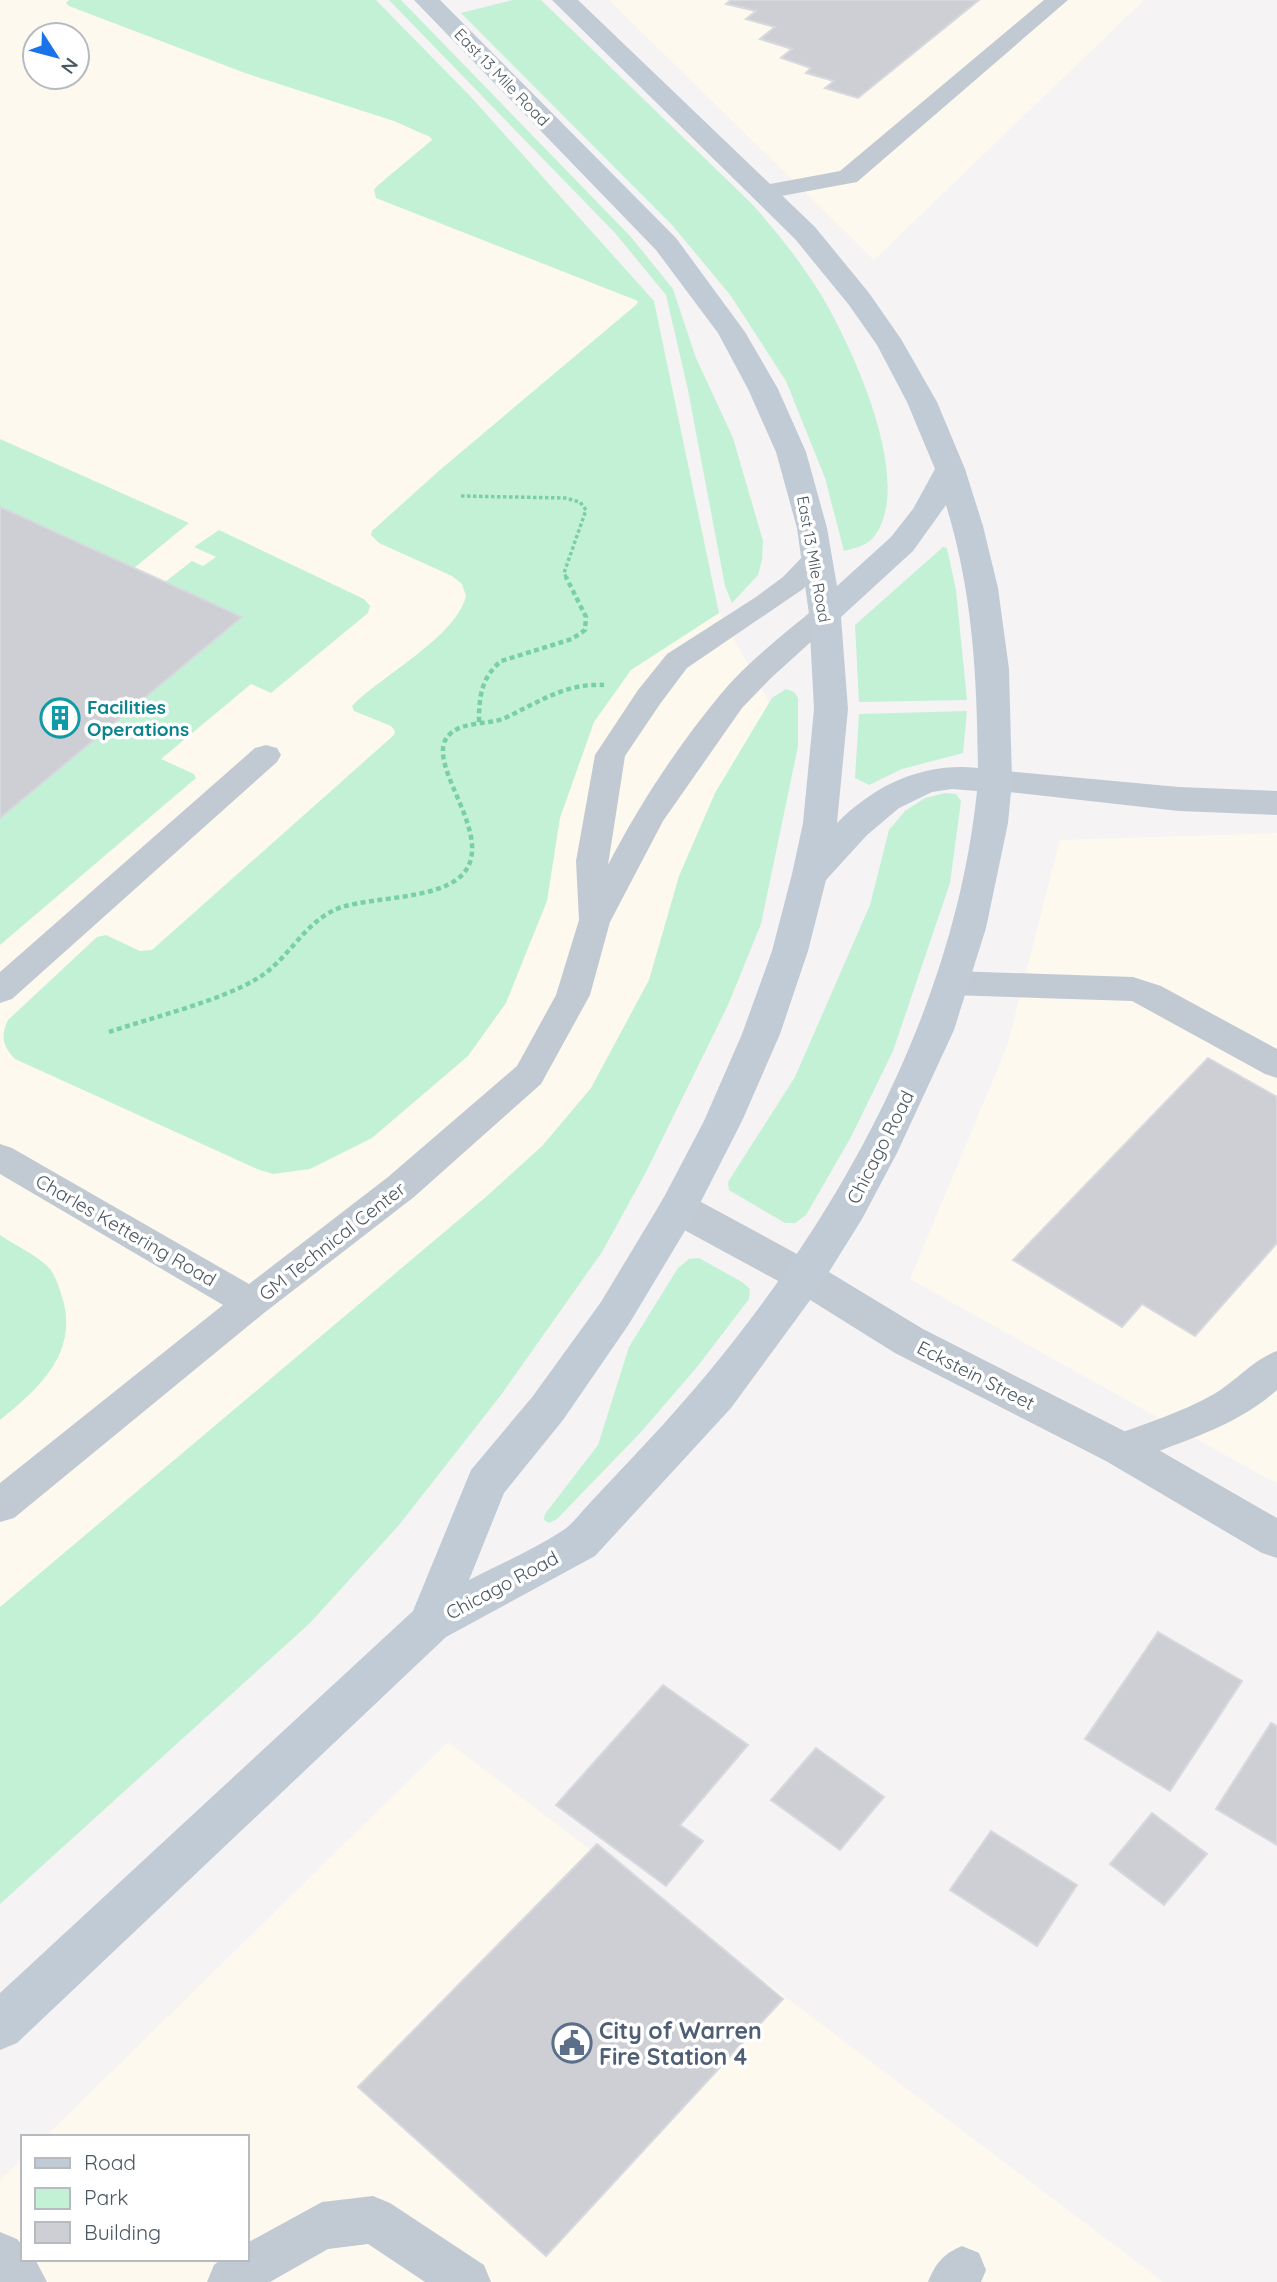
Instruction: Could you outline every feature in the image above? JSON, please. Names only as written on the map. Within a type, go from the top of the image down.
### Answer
[{"type":"main road","name":"East 13 Mile Road","points":[[426,0],[666,244],[717,312],[763,389],[791,452],[817,558],[825,614],[831,709],[820,823],[810,874]]},
{"type":"main road","points":[[564,0],[765,192],[833,266],[891,345],[922,402],[950,469],[968,526],[982,588],[993,669],[995,781],[948,777],[917,783],[888,799],[856,822],[810,874]]},
{"type":"main road","points":[[825,614],[902,544],[927,512],[950,469]]},
{"type":"main road","name":"Chicago Road","points":[[0,2026],[430,1623],[580,1543],[716,1396],[805,1277],[848,1208],[910,1088],[952,983],[982,871],[995,781]]},
{"type":"main road","name":"Chicago Road","points":[[430,1623],[486,1483],[548,1408],[615,1313],[678,1208],[723,1121],[761,1034],[790,951],[810,874]]},
{"type":"street","points":[[995,781],[1179,799],[1277,803]]},
{"type":"street","name":"Eckstein Street","points":[[678,1208],[805,1277],[909,1341],[1121,1449],[1277,1540]]},
{"type":"lane","points":[[765,192],[848,177],[1057,0]]},
{"type":"lane","name":"GM Technical Center","points":[[594,922],[592,861],[610,755],[677,661],[766,603],[793,583],[817,558]]},
{"type":"lane","name":"GM Technical Center","points":[[0,1506],[251,1303],[401,1187],[529,1075],[573,995],[594,922],[649,817],[731,701],[760,671],[825,614]]},
{"type":"lane","points":[[0,991],[267,755]]},
{"type":"lane","points":[[952,983],[1133,989],[1149,994],[1277,1065]]},
{"type":"lane","name":"Charles Kettering Road","points":[[0,1157],[251,1303]]},
{"type":"lane","points":[[1121,1449],[1218,1410],[1247,1392],[1277,1366]]},
{"type":"lane","points":[[231,2282],[243,2271],[322,2226],[373,2220],[467,2282]]},
{"type":"lane","points":[[0,2256],[23,2282]]},
{"type":"path","points":[[461,496],[565,498],[580,502],[586,510],[564,573],[586,617],[585,630],[572,639],[501,661],[493,667],[485,675],[479,693],[479,722]]},
{"type":"path","points":[[110,1032],[242,987],[274,966],[306,926],[327,913],[350,905],[433,888],[461,877],[471,862],[466,813],[441,751],[451,734],[479,722],[499,720],[558,689],[571,686],[596,684],[619,687],[649,697]]},
{"type":"shaded area","points":[[0,0],[376,0],[471,97],[654,301],[719,613],[768,700],[773,714],[761,882],[0,1845]]},
{"type":"shaded area","points":[[609,0],[1144,0],[874,260]]},
{"type":"shaded area","points":[[1277,833],[1277,1484],[910,1279],[1007,1046],[1060,840]]},
{"type":"shaded area","points":[[448,1742],[1163,2282],[0,2282],[0,2180],[21,2160],[21,2261],[248,2261],[248,2135],[47,2135]]},
{"type":"green space","points":[[69,0],[376,0],[471,97],[654,301],[719,613],[631,670],[594,722],[560,818],[547,901],[506,1003],[468,1056],[372,1138],[310,1169],[273,1174],[257,1169],[15,1059],[4,1041],[8,1020],[97,937],[106,935],[140,951],[152,950],[394,735],[395,731],[391,726],[354,711],[352,706],[433,641],[459,611],[466,596],[462,584],[452,576],[379,543],[371,535],[372,531],[638,301],[376,198],[374,190],[377,186],[432,140],[430,137],[394,121],[245,73],[69,6],[66,3]]},
{"type":"green space","points":[[389,0],[401,0],[631,237],[673,289],[696,358],[733,438],[763,541],[758,575],[732,603],[725,586],[688,390],[666,295],[615,233]]},
{"type":"green space","points":[[513,0],[541,0],[752,204],[788,247],[820,293],[848,345],[862,379],[884,450],[888,484],[885,514],[873,538],[867,543],[844,551],[825,478],[786,381],[731,296],[673,226],[461,13]]},
{"type":"green space","points":[[0,439],[189,523],[134,568],[0,507]]},
{"type":"green space","points":[[219,530],[364,599],[370,606],[368,613],[271,693],[251,684],[161,759],[194,774],[196,778],[0,945],[0,818],[241,618],[165,582],[192,561],[203,566],[216,557],[194,547]]},
{"type":"green space","points":[[943,547],[947,548],[956,590],[967,700],[859,702],[855,625]]},
{"type":"green space","points":[[786,689],[794,692],[798,698],[798,746],[761,924],[728,1005],[646,1172],[602,1252],[501,1395],[399,1525],[310,1623],[0,1904],[0,1607],[487,1196],[543,1145],[591,1088],[649,980],[679,876],[715,793],[772,698]]},
{"type":"green space","points":[[967,711],[963,753],[902,769],[869,785],[855,778],[859,714]]},
{"type":"green space","points":[[945,793],[956,794],[961,801],[950,883],[893,1051],[851,1137],[806,1215],[795,1223],[785,1223],[729,1190],[728,1182],[795,1077],[870,905],[889,830],[905,811],[925,798]]},
{"type":"green space","points":[[0,1235],[50,1269],[62,1295],[66,1323],[59,1356],[50,1370],[27,1397],[0,1420]]},
{"type":"green space","points":[[699,1258],[742,1282],[750,1289],[749,1299],[697,1367],[641,1432],[557,1519],[549,1523],[544,1520],[545,1514],[598,1445],[629,1347],[678,1268],[689,1259]]},
{"type":"building","points":[[731,0],[979,0],[858,98],[825,88],[834,81],[806,73],[811,68],[781,58],[792,49],[760,39],[775,27],[746,19],[756,11],[726,4]]},
{"type":"building","name":"Facilities Operations","points":[[0,507],[242,617],[0,818]]},
{"type":"building","points":[[1208,1058],[1277,1097],[1277,1243],[1195,1336],[1142,1304],[1122,1327],[1013,1260]]},
{"type":"building","points":[[1158,1632],[1242,1681],[1170,1791],[1085,1739]]},
{"type":"building","points":[[663,1685],[748,1745],[680,1825],[703,1841],[666,1886],[556,1805]]},
{"type":"building","points":[[1271,1723],[1277,1726],[1277,1845],[1216,1809]]},
{"type":"building","points":[[816,1748],[884,1797],[840,1850],[771,1800]]},
{"type":"building","points":[[1152,1813],[1207,1854],[1164,1905],[1110,1864]]},
{"type":"building","points":[[991,1831],[1077,1885],[1037,1946],[950,1890]]},
{"type":"building","name":"City of Warren Fire Station 4","points":[[597,1844],[783,1999],[546,2256],[358,2087]]},
{"type":"place","name":"Facilities Operations","points":[[60,718]]},
{"type":"place","name":"City of Warren Fire Station 4","points":[[572,2043]]}]
